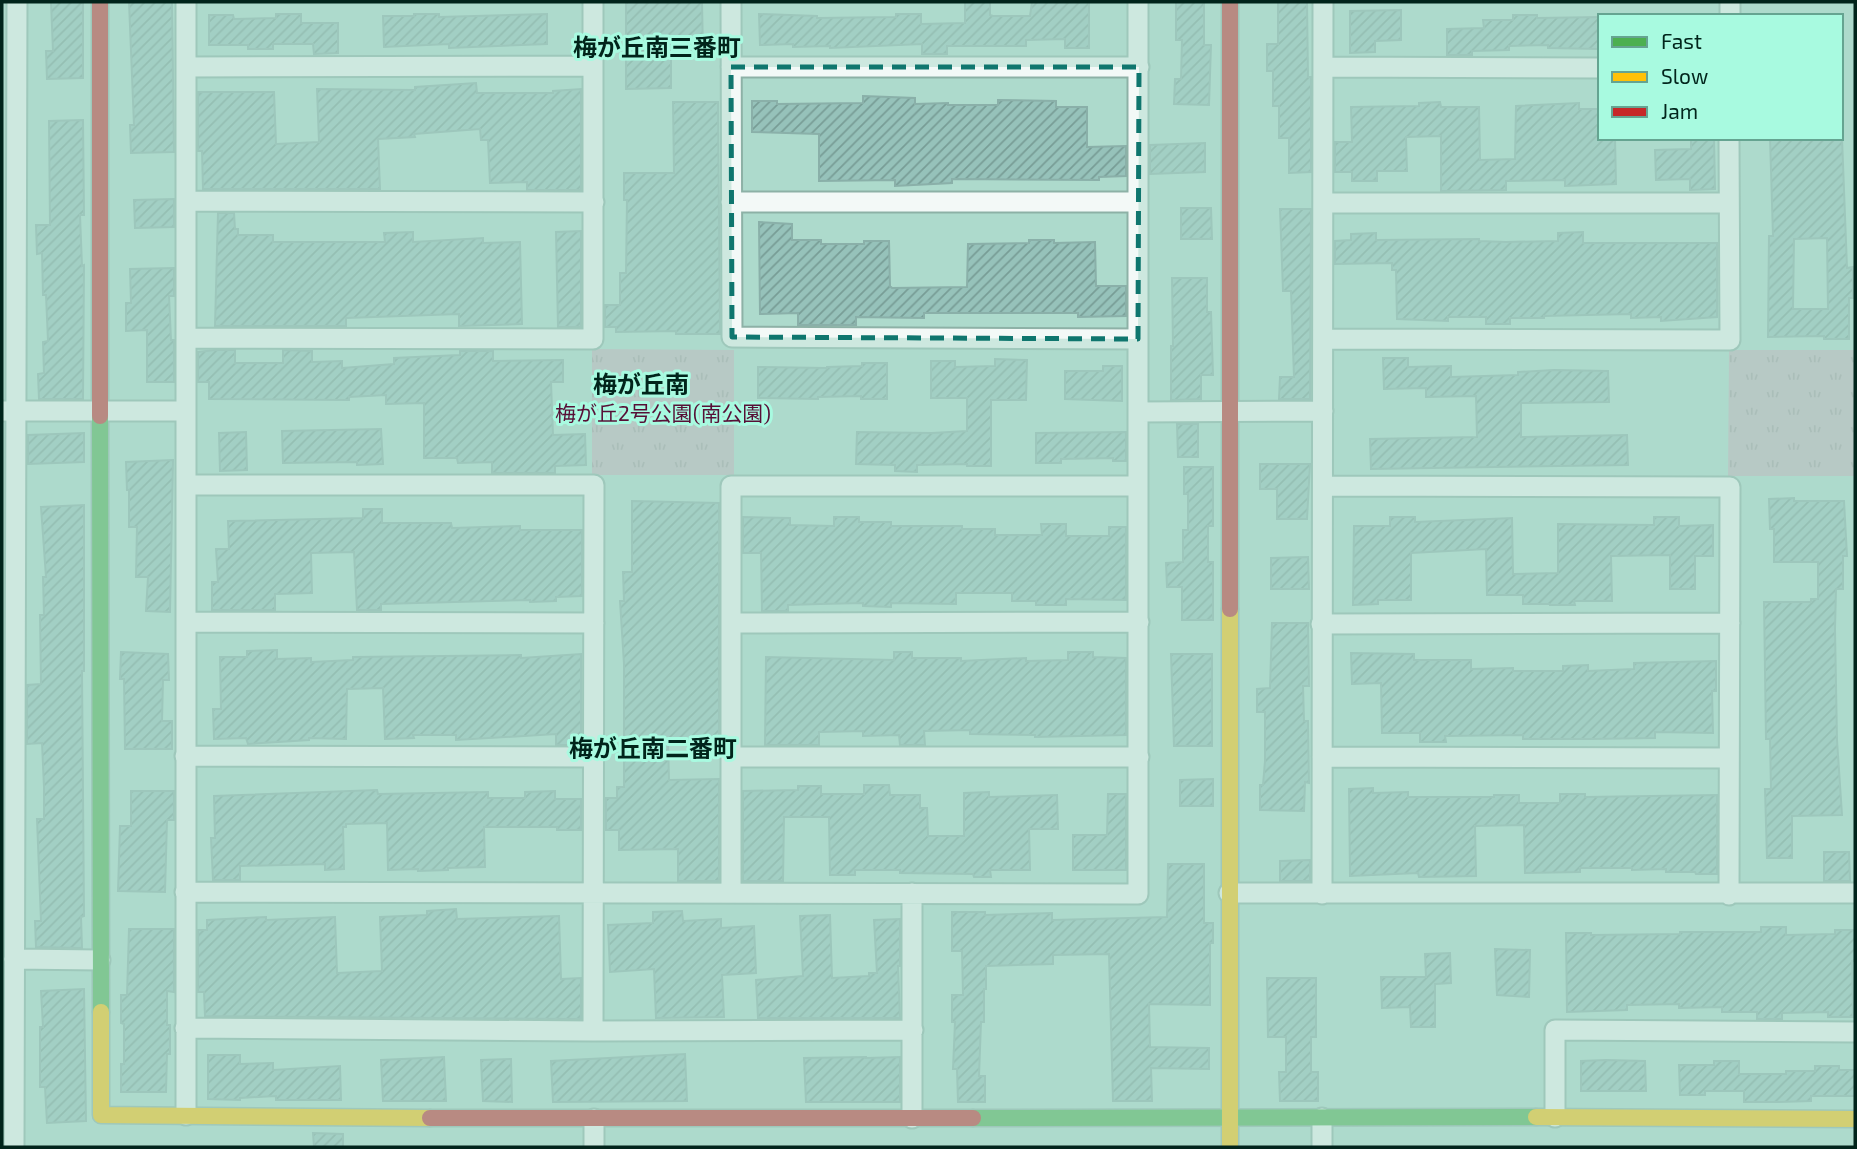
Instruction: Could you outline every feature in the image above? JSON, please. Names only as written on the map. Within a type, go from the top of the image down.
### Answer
[{"type":"street","points":[[14,1147],[8,1085],[15,959],[9,755],[9,411],[17,2]]},
{"type":"street","points":[[100,2],[101,1115],[594,1119],[1855,1119]]},
{"type":"street","points":[[186,1115],[187,2]]},
{"type":"street","points":[[186,338],[593,339],[593,2]]},
{"type":"street","points":[[731,2],[732,337],[1138,339]]},
{"type":"street","points":[[185,892],[1138,894],[1138,2]]},
{"type":"street","points":[[1230,2],[1230,1147]]},
{"type":"street","points":[[1322,894],[1323,2]]},
{"type":"street","points":[[187,67],[593,66]]},
{"type":"street","points":[[731,67],[1139,68]]},
{"type":"street","points":[[1323,68],[1598,68]]},
{"type":"street","points":[[1323,339],[1730,340],[1729,140]]},
{"type":"street","points":[[187,201],[594,202]]},
{"type":"street","points":[[731,202],[1138,202]]},
{"type":"street","points":[[1323,203],[1729,203]]},
{"type":"street","points":[[9,411],[186,411]]},
{"type":"street","points":[[1138,412],[1323,411]]},
{"type":"street","points":[[186,485],[594,485],[593,1031]]},
{"type":"street","points":[[731,892],[731,486],[1138,486]]},
{"type":"street","points":[[1323,486],[1730,487],[1729,895]]},
{"type":"street","points":[[186,622],[594,623]]},
{"type":"street","points":[[732,623],[1139,622]]},
{"type":"street","points":[[1321,624],[1730,623]]},
{"type":"street","points":[[185,756],[594,757]]},
{"type":"street","points":[[731,757],[1139,757]]},
{"type":"street","points":[[1322,757],[1729,758]]},
{"type":"street","points":[[912,893],[912,1118]]},
{"type":"street","points":[[1229,893],[1855,894]]},
{"type":"street","points":[[15,959],[100,960]]},
{"type":"street","points":[[185,1028],[913,1030]]},
{"type":"street","points":[[1555,1117],[1555,1030],[1855,1032]]},
{"type":"street","points":[[1322,1118],[1322,1147]]},
{"type":"street","points":[[594,1119],[594,1147]]},
{"type":"highlighted area","points":[[731,67],[1139,67],[1138,339],[732,337]]},
{"type":"green space","name":"梅が丘2号公園(南公園)","points":[[592,349],[734,350],[734,475],[592,475]]},
{"type":"green space","points":[[1729,350],[1855,350],[1855,476],[1728,476]]},
{"type":"building","points":[[51,2],[83,2],[83,78],[47,79],[46,51],[53,51]]},
{"type":"building","points":[[129,2],[172,2],[174,152],[131,153],[130,125],[134,125]]},
{"type":"building","points":[[626,2],[702,2],[703,52],[671,52],[671,88],[626,89]]},
{"type":"building","points":[[965,2],[990,2],[990,15],[993,16],[1030,16],[1032,2],[1089,2],[1089,48],[1065,48],[1065,39],[1026,40],[1026,46],[947,46],[947,54],[922,54],[922,44],[830,48],[793,47],[793,44],[760,45],[759,14],[817,18],[921,14],[921,24],[965,23]]},
{"type":"building","points":[[1176,2],[1204,2],[1204,45],[1211,45],[1209,105],[1174,104],[1175,79],[1181,79],[1182,40],[1176,40]]},
{"type":"building","points":[[1278,2],[1307,2],[1308,77],[1311,77],[1311,172],[1289,173],[1289,138],[1279,138],[1279,106],[1273,106],[1273,71],[1267,71],[1267,44],[1278,44]]},
{"type":"building","points":[[1401,10],[1401,40],[1375,41],[1375,52],[1350,53],[1350,11]]},
{"type":"building","points":[[276,14],[301,14],[301,23],[338,23],[338,53],[314,54],[313,44],[273,44],[273,49],[248,49],[248,45],[209,45],[209,15],[233,15],[234,19],[276,18]]},
{"type":"building","points":[[439,14],[439,17],[547,14],[547,44],[449,48],[449,44],[384,47],[383,16]]},
{"type":"building","points":[[1513,15],[1537,15],[1537,18],[1598,17],[1598,49],[1548,48],[1548,45],[1509,46],[1509,50],[1447,55],[1447,29],[1484,28],[1483,20],[1513,20]]},
{"type":"building","points":[[476,83],[477,93],[553,93],[581,89],[581,190],[527,190],[527,182],[490,183],[488,140],[481,140],[480,129],[378,139],[380,189],[203,189],[202,151],[198,151],[198,92],[274,92],[276,144],[319,142],[317,89],[415,90],[415,87]]},
{"type":"building","points":[[863,96],[915,98],[915,104],[998,105],[998,100],[1056,101],[1056,107],[1087,107],[1087,147],[1126,146],[1126,176],[1099,177],[1099,180],[952,179],[952,183],[895,186],[895,180],[819,181],[819,134],[752,132],[752,101],[777,101],[777,104],[863,103]]},
{"type":"building","points":[[673,102],[718,102],[720,334],[676,334],[676,331],[616,332],[616,327],[605,327],[605,305],[620,305],[620,273],[626,273],[627,200],[624,200],[624,173],[674,173]]},
{"type":"building","points":[[1440,102],[1441,107],[1479,107],[1480,160],[1515,159],[1516,106],[1579,103],[1579,109],[1598,109],[1598,140],[1615,140],[1616,184],[1565,186],[1565,180],[1506,181],[1506,190],[1441,191],[1441,136],[1406,137],[1407,171],[1377,171],[1377,181],[1352,181],[1352,172],[1335,172],[1335,142],[1352,142],[1351,107],[1419,106],[1419,103]]},
{"type":"building","points":[[83,120],[84,215],[80,215],[82,266],[84,265],[83,399],[39,399],[38,374],[44,373],[43,342],[48,341],[42,253],[37,254],[36,225],[50,225],[49,121]]},
{"type":"building","points":[[1691,140],[1714,140],[1715,189],[1690,190],[1690,179],[1656,180],[1655,150],[1691,149]]},
{"type":"building","points":[[1770,140],[1842,140],[1847,268],[1853,267],[1853,298],[1849,298],[1849,339],[1824,339],[1824,336],[1768,337],[1769,236],[1773,236]],"holes":[[[1827,238],[1828,309],[1793,309],[1794,239]]]},
{"type":"building","points":[[1205,143],[1205,172],[1150,174],[1150,145]]},
{"type":"building","points":[[174,199],[174,227],[135,228],[134,200]]},
{"type":"building","points":[[1181,208],[1211,208],[1212,239],[1181,239]]},
{"type":"building","points":[[1280,209],[1311,209],[1310,399],[1279,399],[1280,377],[1294,377],[1291,291],[1283,291]]},
{"type":"building","points":[[218,213],[234,213],[238,235],[273,235],[273,242],[385,242],[384,233],[413,232],[413,242],[483,238],[483,243],[520,242],[522,324],[459,326],[459,314],[346,318],[346,326],[215,326]]},
{"type":"building","points":[[759,222],[792,224],[792,240],[821,240],[821,244],[889,241],[892,288],[967,287],[968,244],[1029,243],[1029,240],[1054,240],[1054,243],[1095,242],[1096,286],[1126,286],[1126,316],[1078,317],[1078,313],[924,313],[924,318],[856,317],[856,325],[798,325],[798,313],[760,314]]},
{"type":"building","points":[[581,231],[581,327],[558,327],[556,232]]},
{"type":"building","points":[[1583,232],[1583,243],[1717,243],[1717,317],[1661,321],[1661,317],[1631,318],[1631,314],[1544,316],[1510,318],[1510,324],[1486,324],[1486,317],[1448,317],[1448,321],[1397,319],[1396,270],[1392,270],[1392,263],[1335,264],[1335,241],[1351,240],[1351,234],[1376,233],[1376,240],[1479,239],[1506,242],[1558,241],[1558,233]]},
{"type":"building","points":[[174,268],[174,296],[169,296],[171,340],[174,340],[174,382],[147,382],[147,330],[126,331],[126,303],[131,303],[130,269]]},
{"type":"building","points":[[1172,278],[1207,278],[1213,375],[1201,375],[1201,399],[1171,400]]},
{"type":"building","points":[[235,350],[235,363],[283,363],[283,350],[312,351],[312,362],[342,361],[342,368],[394,364],[394,358],[460,355],[460,351],[493,351],[493,361],[563,360],[563,382],[551,382],[553,435],[585,434],[586,465],[555,466],[555,473],[492,473],[492,462],[458,463],[457,458],[424,458],[424,403],[386,404],[386,395],[349,397],[349,400],[209,399],[209,382],[198,382],[198,352]]},
{"type":"building","points":[[1383,358],[1408,358],[1408,367],[1451,366],[1451,377],[1518,375],[1518,372],[1554,370],[1608,371],[1609,402],[1521,403],[1521,437],[1627,435],[1628,465],[1371,469],[1370,439],[1477,437],[1476,396],[1426,397],[1426,388],[1384,389]]},
{"type":"building","points":[[995,359],[1027,360],[1026,400],[991,400],[991,466],[917,465],[917,472],[895,471],[895,465],[856,464],[857,432],[967,431],[967,398],[931,398],[931,361],[955,361],[955,367],[995,366]]},
{"type":"building","points":[[862,363],[887,363],[887,399],[861,399],[861,396],[818,399],[758,398],[758,367],[827,368],[862,366]]},
{"type":"building","points":[[1103,366],[1122,366],[1122,401],[1065,399],[1065,371],[1103,371]]},
{"type":"building","points":[[1177,424],[1198,424],[1198,457],[1178,457]]},
{"type":"building","points":[[381,429],[383,464],[283,463],[282,431]]},
{"type":"building","points":[[246,432],[247,470],[220,471],[219,433]]},
{"type":"building","points":[[1126,432],[1126,461],[1113,461],[1113,458],[1061,459],[1061,463],[1036,463],[1036,433]]},
{"type":"building","points":[[84,433],[84,462],[28,464],[28,435]]},
{"type":"building","points":[[173,460],[170,612],[146,611],[148,577],[136,577],[137,527],[129,527],[126,462]]},
{"type":"building","points":[[1260,464],[1310,464],[1307,519],[1277,519],[1277,489],[1260,489]]},
{"type":"building","points":[[1184,467],[1213,467],[1213,526],[1208,526],[1208,562],[1213,562],[1213,620],[1182,620],[1182,587],[1167,587],[1166,563],[1183,562],[1183,530],[1188,530],[1188,494],[1184,494]]},
{"type":"building","points":[[1794,498],[1794,501],[1844,501],[1847,556],[1843,556],[1843,589],[1836,589],[1835,629],[1837,740],[1842,815],[1792,816],[1792,858],[1767,858],[1765,789],[1771,789],[1770,739],[1766,739],[1764,602],[1811,602],[1811,599],[1818,599],[1818,562],[1774,562],[1774,529],[1770,529],[1769,499]]},
{"type":"building","points":[[632,501],[719,503],[719,740],[668,741],[669,780],[719,779],[719,881],[678,881],[678,849],[619,850],[619,830],[606,830],[606,798],[617,798],[617,787],[624,787],[624,664],[620,601],[624,601],[623,572],[632,572]]},
{"type":"building","points":[[84,505],[82,948],[36,947],[35,921],[41,921],[37,819],[44,819],[44,787],[42,743],[27,744],[27,685],[41,684],[40,615],[44,615],[43,577],[46,577],[41,507]]},
{"type":"building","points":[[363,509],[382,509],[382,523],[451,523],[452,528],[520,526],[520,530],[582,530],[582,596],[556,597],[556,601],[381,604],[381,610],[357,610],[354,552],[311,553],[312,593],[275,594],[275,610],[212,610],[212,582],[218,582],[216,549],[229,549],[228,521],[363,518]]},
{"type":"building","points":[[743,517],[790,518],[790,525],[834,526],[834,517],[859,517],[859,522],[891,522],[891,526],[995,529],[995,535],[1042,535],[1041,524],[1066,524],[1066,536],[1109,536],[1109,527],[1126,527],[1126,600],[1066,599],[1066,605],[1036,605],[1036,601],[1012,601],[1012,593],[956,593],[956,604],[891,603],[891,607],[863,606],[863,603],[788,605],[788,611],[762,611],[761,553],[743,553]]},
{"type":"building","points":[[1390,517],[1415,517],[1415,522],[1512,518],[1513,574],[1558,573],[1558,524],[1654,525],[1654,517],[1679,517],[1679,526],[1713,525],[1713,556],[1695,556],[1695,589],[1670,589],[1670,555],[1611,556],[1612,601],[1574,601],[1575,605],[1550,605],[1523,604],[1523,595],[1487,595],[1486,549],[1411,553],[1411,600],[1378,600],[1378,604],[1353,605],[1354,526],[1390,526]]},
{"type":"building","points":[[1308,557],[1309,589],[1271,589],[1271,558]]},
{"type":"building","points":[[1272,623],[1308,623],[1309,686],[1303,686],[1304,721],[1308,721],[1309,783],[1305,782],[1304,811],[1260,810],[1260,785],[1263,785],[1265,761],[1265,712],[1257,712],[1257,689],[1270,688]]},
{"type":"building","points":[[277,650],[277,659],[311,658],[311,662],[353,660],[353,657],[521,655],[521,658],[581,654],[581,745],[556,745],[556,734],[456,740],[456,735],[413,735],[414,738],[385,739],[383,688],[347,689],[346,739],[309,738],[248,744],[246,738],[214,739],[213,709],[221,709],[220,657],[247,657],[247,651]]},
{"type":"building","points":[[121,652],[168,654],[169,680],[163,680],[162,721],[172,721],[172,749],[125,749],[124,679],[120,679]]},
{"type":"building","points":[[894,652],[912,652],[912,658],[961,658],[961,661],[1026,658],[1026,661],[1068,660],[1068,652],[1093,652],[1093,657],[1126,658],[1126,735],[1035,737],[970,734],[970,730],[924,731],[925,745],[900,745],[899,735],[863,736],[863,731],[819,732],[819,745],[765,745],[766,657],[894,660]]},
{"type":"building","points":[[1351,653],[1414,654],[1414,660],[1471,660],[1471,669],[1513,668],[1513,671],[1563,671],[1563,666],[1588,665],[1588,671],[1634,669],[1634,663],[1716,661],[1716,691],[1712,691],[1713,733],[1655,732],[1655,738],[1590,739],[1523,739],[1523,735],[1445,736],[1446,742],[1420,742],[1420,733],[1382,733],[1381,683],[1352,684]]},
{"type":"building","points":[[1171,654],[1212,654],[1212,746],[1174,746]]},
{"type":"building","points":[[1213,779],[1213,806],[1180,806],[1180,780]]},
{"type":"building","points":[[864,785],[889,785],[890,795],[920,795],[920,808],[927,808],[928,836],[964,836],[964,793],[989,792],[989,797],[1057,795],[1058,829],[1029,829],[1030,870],[990,870],[991,877],[974,877],[973,874],[900,873],[900,870],[855,870],[855,875],[830,875],[829,817],[784,817],[783,881],[743,881],[743,791],[798,790],[798,786],[821,786],[821,794],[864,794]]},
{"type":"building","points":[[1373,788],[1373,793],[1408,792],[1408,797],[1519,795],[1519,803],[1560,803],[1560,794],[1585,794],[1585,797],[1717,795],[1717,874],[1632,868],[1580,868],[1580,872],[1525,873],[1524,825],[1475,826],[1476,876],[1419,877],[1418,873],[1350,876],[1349,789]]},
{"type":"building","points":[[377,790],[378,794],[488,792],[488,798],[525,798],[525,792],[555,791],[555,799],[581,799],[581,830],[557,830],[557,827],[484,827],[485,867],[418,871],[388,870],[387,823],[346,824],[346,827],[343,827],[344,869],[325,870],[325,864],[240,866],[240,880],[213,880],[211,838],[215,838],[214,796]]},
{"type":"building","points":[[131,791],[174,791],[174,820],[167,820],[165,892],[118,891],[120,826],[131,826]]},
{"type":"building","points":[[1108,794],[1126,794],[1126,870],[1073,870],[1073,835],[1107,835]]},
{"type":"building","points":[[1824,852],[1849,852],[1850,881],[1824,881]]},
{"type":"building","points":[[1310,860],[1310,881],[1280,881],[1280,861]]},
{"type":"building","points":[[1168,864],[1204,864],[1204,923],[1213,923],[1213,943],[1210,943],[1210,1005],[1149,1004],[1150,1047],[1209,1048],[1209,1069],[1151,1068],[1152,1101],[1113,1101],[1109,954],[1053,955],[1053,964],[986,966],[979,1076],[985,1076],[985,1102],[958,1102],[957,1069],[953,1069],[955,1022],[952,1022],[952,995],[963,995],[962,951],[952,951],[952,912],[985,912],[985,915],[1052,913],[1052,920],[1167,917]]},
{"type":"building","points":[[456,909],[457,919],[559,916],[561,979],[581,978],[581,1019],[205,1016],[204,992],[198,992],[198,930],[207,930],[207,920],[335,917],[337,973],[382,971],[380,917],[427,915],[427,911]]},
{"type":"building","points":[[682,911],[683,921],[721,919],[721,928],[754,926],[756,973],[722,975],[724,1017],[656,1018],[654,969],[610,972],[608,925],[653,923],[653,912]]},
{"type":"building","points":[[830,915],[832,978],[877,973],[874,920],[900,919],[900,1018],[758,1018],[756,980],[803,976],[800,916]]},
{"type":"building","points":[[1761,927],[1786,927],[1786,935],[1835,934],[1835,930],[1855,930],[1855,961],[1852,961],[1853,1017],[1828,1017],[1828,1012],[1782,1013],[1782,1019],[1757,1019],[1757,1012],[1722,1012],[1722,1007],[1679,1008],[1679,1004],[1627,1005],[1627,1010],[1567,1012],[1566,933],[1591,935],[1761,932]]},
{"type":"building","points":[[129,929],[174,929],[174,992],[167,991],[170,1054],[167,1054],[166,1092],[121,1092],[124,1024],[121,1023],[121,995],[127,995]]},
{"type":"building","points":[[1495,949],[1530,950],[1529,997],[1497,995]]},
{"type":"building","points":[[1450,953],[1451,983],[1435,984],[1435,1027],[1411,1027],[1410,1007],[1382,1008],[1381,977],[1426,977],[1425,954]]},
{"type":"building","points":[[1267,978],[1316,978],[1316,1037],[1311,1037],[1311,1072],[1318,1072],[1318,1101],[1280,1101],[1279,1072],[1286,1072],[1286,1037],[1268,1037]]},
{"type":"building","points":[[84,989],[86,1121],[47,1123],[45,1087],[40,1087],[40,1027],[43,1027],[41,991]]},
{"type":"building","points":[[685,1054],[687,1101],[553,1102],[551,1061]]},
{"type":"building","points":[[208,1055],[240,1055],[240,1064],[273,1063],[273,1070],[340,1066],[341,1100],[276,1100],[276,1096],[240,1100],[208,1099]]},
{"type":"building","points":[[444,1057],[446,1101],[383,1101],[381,1060]]},
{"type":"building","points":[[900,1057],[900,1102],[806,1102],[804,1058]]},
{"type":"building","points":[[511,1059],[512,1102],[483,1101],[481,1060]]},
{"type":"building","points":[[1581,1061],[1645,1061],[1646,1091],[1581,1091]]},
{"type":"building","points":[[1714,1061],[1739,1061],[1739,1074],[1786,1074],[1786,1071],[1815,1071],[1815,1066],[1839,1066],[1839,1070],[1855,1070],[1855,1096],[1811,1096],[1811,1101],[1744,1102],[1744,1091],[1705,1091],[1705,1095],[1680,1095],[1679,1065],[1714,1065]]},
{"type":"building","points":[[313,1133],[343,1134],[343,1147],[314,1147]]},
{"type":"traffic: fast","points":[[100,416],[101,1012]]},
{"type":"traffic: fast","points":[[973,1118],[1536,1117]]},
{"type":"traffic: slow","points":[[1230,609],[1230,1147]]},
{"type":"traffic: slow","points":[[101,1012],[101,1115],[430,1118]]},
{"type":"traffic: slow","points":[[1536,1117],[1855,1119]]},
{"type":"traffic: jam","points":[[100,2],[100,416]]},
{"type":"traffic: jam","points":[[1230,2],[1230,609]]},
{"type":"traffic: jam","points":[[430,1118],[973,1118]]},
{"type":"district","name":"梅が丘南三番町","points":[[657,46]]},
{"type":"district","name":"梅が丘南","points":[[641,383]]},
{"type":"district","name":"梅が丘南二番町","points":[[653,747]]}]
